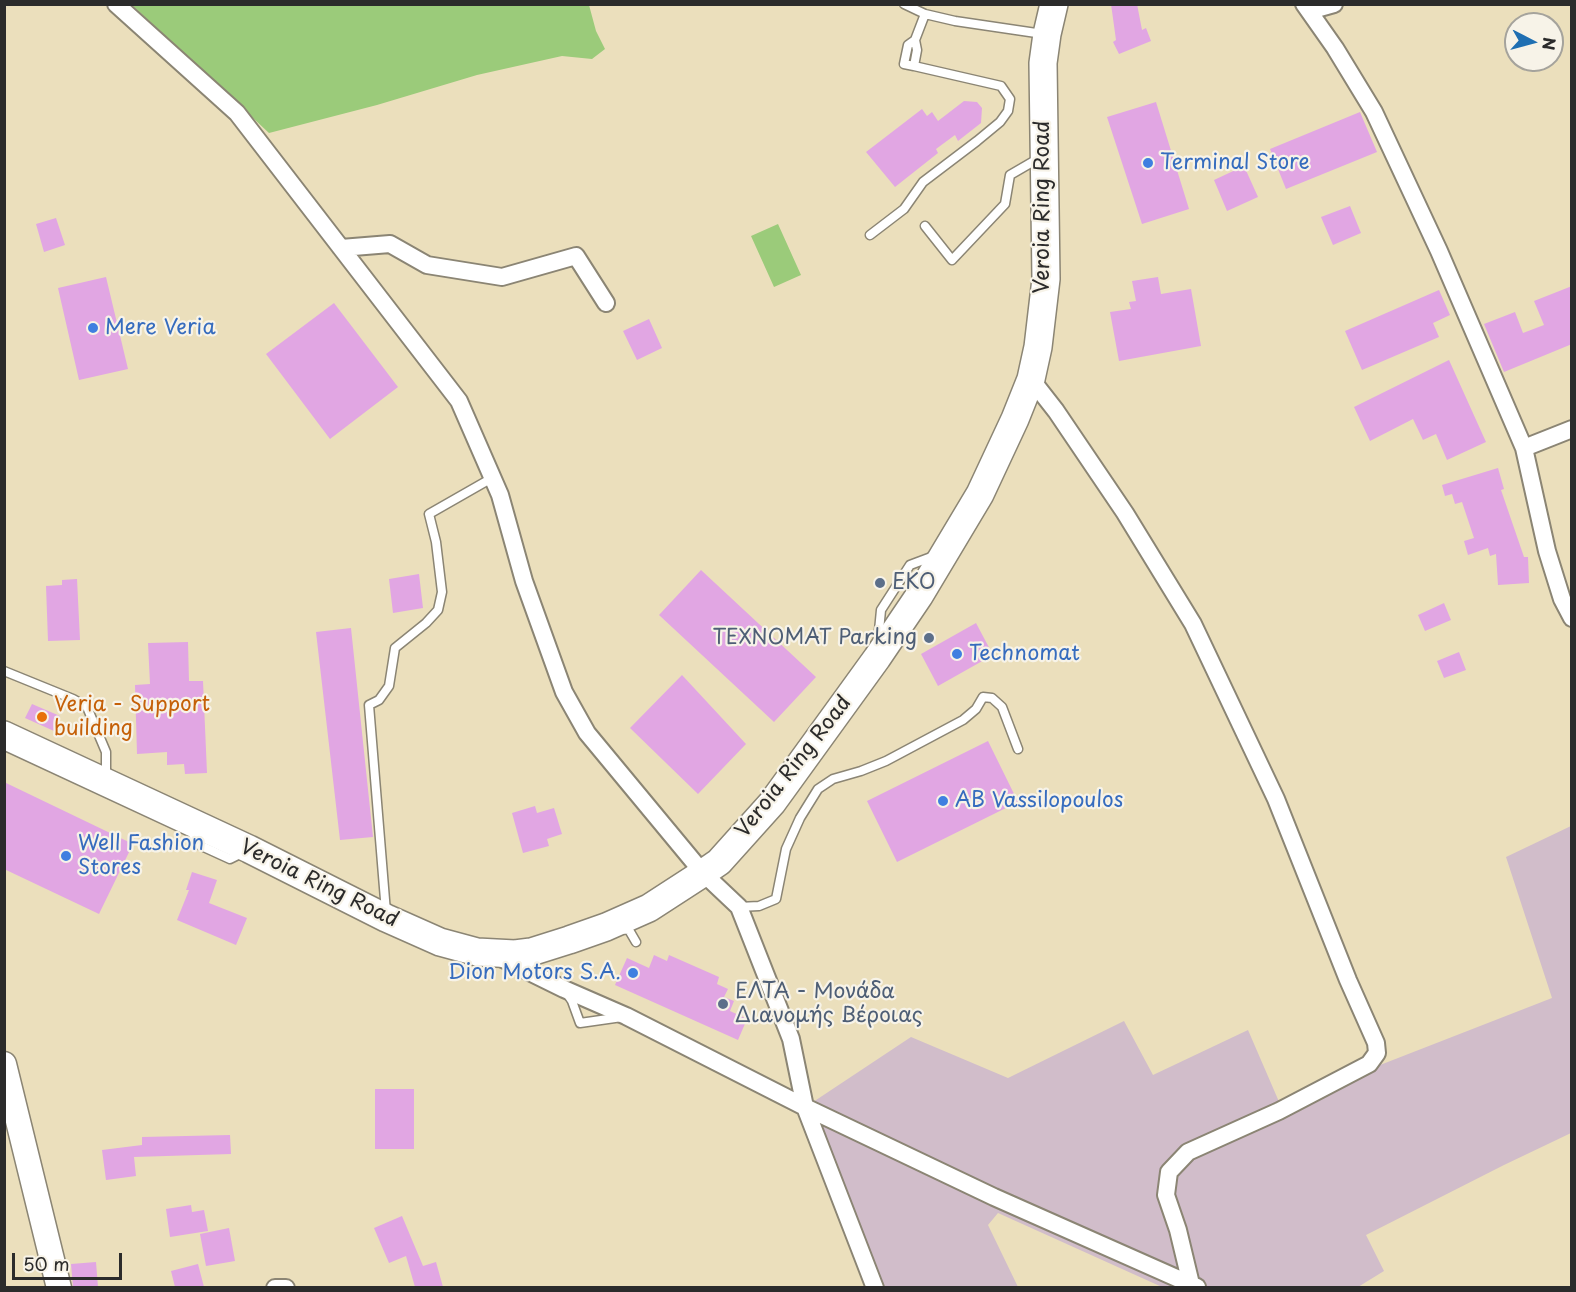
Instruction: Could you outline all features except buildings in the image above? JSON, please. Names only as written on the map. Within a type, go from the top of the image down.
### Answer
[{"type":"main road","name":"Verοia Ring Road","points":[[4,735],[249,849],[386,918],[440,942],[477,952],[515,954],[531,951],[606,927],[649,908],[719,862],[772,803],[919,596],[980,494],[1030,379],[1038,347],[1046,279],[1043,74],[1047,34],[1054,4]]},
{"type":"street","points":[[116,4],[237,113],[459,401],[500,495],[524,581],[564,692],[587,733],[703,873],[739,907],[791,1039],[805,1107],[874,1287]]},
{"type":"street","points":[[1334,4],[1307,8],[1335,48],[1374,112],[1440,251],[1524,448],[1547,551],[1562,599],[1572,618]]},
{"type":"street","points":[[341,248],[390,244],[427,265],[502,277],[576,256],[606,303]]},
{"type":"street","points":[[1030,379],[1056,411],[1125,513],[1193,624],[1276,799],[1348,980],[1376,1043],[1377,1053],[1369,1064],[1279,1111],[1188,1152],[1169,1172],[1166,1195],[1195,1286]]},
{"type":"street","points":[[1524,448],[1572,429]]},
{"type":"street","points":[[493,954],[564,990],[626,1016],[805,1107],[994,1197],[1195,1286]]},
{"type":"street","points":[[4,1064],[59,1287]]},
{"type":"street","points":[[275,1287],[286,1287]]},
{"type":"lane","points":[[904,4],[925,14],[1015,31],[1047,34]]},
{"type":"lane","points":[[870,235],[904,209],[923,182],[993,128],[1008,111],[1010,99],[1001,86],[904,64],[909,45],[915,40],[925,14]]},
{"type":"lane","points":[[925,226],[952,260],[1005,204],[1010,175],[1044,155]]},
{"type":"lane","points":[[386,918],[369,705],[379,700],[389,686],[395,648],[438,610],[442,592],[436,542],[429,514],[492,478]]},
{"type":"lane","points":[[4,671],[87,707],[106,752],[106,783]]},
{"type":"lane","points":[[739,907],[759,906],[776,899],[786,849],[800,818],[818,789],[833,779],[886,761],[963,720],[976,709],[983,697],[992,698],[1002,707],[1018,749]]},
{"type":"lane","points":[[606,927],[629,930],[636,942]]},
{"type":"lane","points":[[564,990],[572,1001],[579,1023],[626,1016]]},
{"type":"shaded area","points":[[1571,826],[1571,1133],[1366,1235],[1384,1271],[1358,1287],[1162,1287],[998,1213],[988,1225],[1018,1287],[865,1287],[798,1112],[911,1037],[1008,1078],[1124,1021],[1153,1075],[1248,1030],[1280,1104],[1552,998],[1506,857]]},
{"type":"green space","points":[[132,5],[589,5],[596,31],[605,49],[592,59],[562,56],[477,75],[377,105],[269,133]]},
{"type":"green space","points":[[778,224],[801,275],[774,287],[751,236]]},
{"type":"place","name":"Terminal Store","points":[[1148,163]]},
{"type":"place","name":"Mere Veria","points":[[93,328]]},
{"type":"place","name":"EKO","points":[[880,583]]},
{"type":"place","name":"ΤΕΧΝΟΜΑΤ Parking","points":[[929,638]]},
{"type":"place","name":"Technomat","points":[[957,654]]},
{"type":"place","name":"Veria - Support building","points":[[42,717]]},
{"type":"place","name":"AB Vassilopoulos","points":[[943,801]]},
{"type":"place","name":"Well Fashion Stores","points":[[66,856]]},
{"type":"place","name":"Dion Motors S.A.","points":[[633,973]]},
{"type":"place","name":"ΕΛΤΑ - Μονάδα Διανομής Βέροιας","points":[[723,1004]]}]
